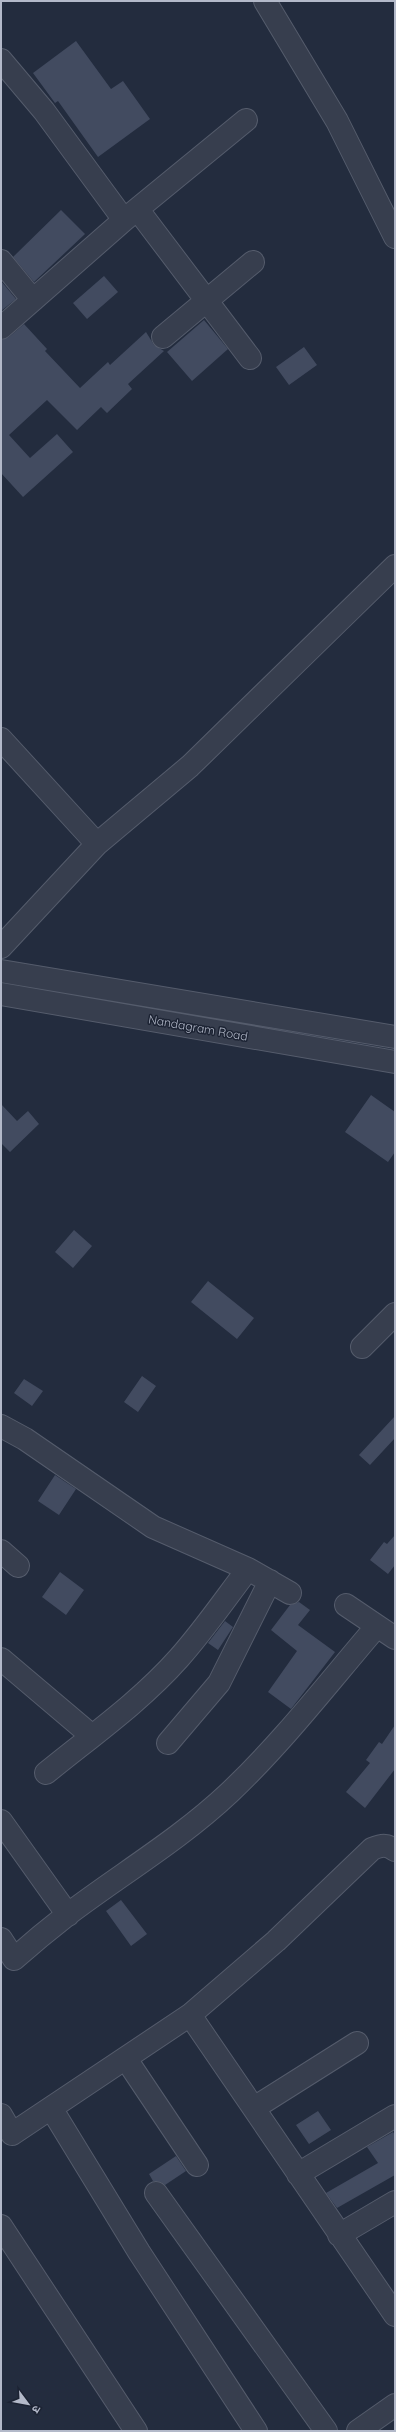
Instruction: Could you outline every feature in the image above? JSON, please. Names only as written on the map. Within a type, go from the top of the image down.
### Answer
[{"type":"street","points":[[265,1],[337,121],[395,237]]},
{"type":"street","points":[[1,60],[131,215],[206,300],[250,358]]},
{"type":"street","points":[[1,328],[131,215],[246,120]]},
{"type":"street","points":[[1,261],[33,300]]},
{"type":"street","points":[[163,337],[206,300],[254,262]]},
{"type":"street","points":[[1,947],[97,844],[190,766],[222,737],[395,566]]},
{"type":"street","points":[[3,745],[97,844]]},
{"type":"street","name":"Nandagram Road","points":[[1,972],[395,1036]]},
{"type":"street","name":"Nandagram Road","points":[[1,994],[395,1062]]},
{"type":"street","points":[[362,1347],[395,1314]]},
{"type":"street","points":[[1,1426],[25,1439],[153,1527],[248,1569],[290,1593]]},
{"type":"street","points":[[1,1551],[18,1566]]},
{"type":"street","points":[[46,1774],[132,1703],[179,1658],[248,1569]]},
{"type":"street","points":[[168,1743],[219,1683],[270,1581]]},
{"type":"street","points":[[346,1605],[395,1638]]},
{"type":"street","points":[[1,1939],[14,1959],[68,1915],[133,1870],[229,1794],[266,1756],[377,1626]]},
{"type":"street","points":[[1,1659],[92,1736]]},
{"type":"street","points":[[1,1821],[68,1915]]},
{"type":"street","points":[[1,2115],[12,2134],[126,2059],[190,2015],[276,1941],[372,1849],[381,1845],[387,1845],[395,1850]]},
{"type":"street","points":[[190,2015],[395,2315]]},
{"type":"street","points":[[254,2108],[357,2043]]},
{"type":"street","points":[[126,2059],[197,2165]]},
{"type":"street","points":[[51,2108],[139,2252],[256,2431]]},
{"type":"street","points":[[298,2174],[395,2116]]},
{"type":"street","points":[[156,2193],[326,2431]]},
{"type":"street","points":[[339,2235],[395,2202]]},
{"type":"street","points":[[1,2226],[136,2431]]},
{"type":"street","points":[[358,2431],[395,2405]]},
{"type":"building","points":[[76,41],[111,89],[123,81],[150,119],[98,157],[58,101],[55,103],[33,73]]},
{"type":"building","points":[[61,210],[85,234],[34,282],[13,257]]},
{"type":"building","points":[[104,276],[118,292],[87,319],[73,303]]},
{"type":"building","points":[[1,281],[16,299],[1,311]]},
{"type":"building","points":[[204,320],[228,349],[192,381],[167,352]]},
{"type":"building","points":[[24,324],[47,349],[45,351],[80,388],[108,362],[110,365],[146,332],[154,345],[164,351],[128,384],[132,389],[107,413],[101,407],[77,430],[47,400],[9,435],[30,458],[57,434],[73,452],[23,497],[1,473],[1,340],[9,337]]},
{"type":"building","points":[[304,347],[317,365],[289,385],[276,367]]},
{"type":"building","points":[[371,1095],[395,1112],[395,1152],[388,1162],[345,1132]]},
{"type":"building","points":[[1,1104],[17,1121],[28,1111],[39,1124],[10,1152],[1,1143]]},
{"type":"building","points":[[74,1230],[92,1246],[73,1268],[55,1252]]},
{"type":"building","points":[[208,1281],[254,1318],[237,1339],[191,1302]]},
{"type":"building","points":[[142,1376],[156,1386],[138,1412],[124,1402]]},
{"type":"building","points":[[24,1379],[43,1391],[32,1406],[14,1393]]},
{"type":"building","points":[[395,1416],[395,1438],[370,1465],[359,1455]]},
{"type":"building","points":[[55,1475],[76,1489],[59,1515],[38,1501]]},
{"type":"building","points":[[395,1535],[395,1565],[388,1574],[370,1560],[384,1542],[387,1544]]},
{"type":"building","points":[[60,1572],[84,1590],[66,1615],[42,1597]]},
{"type":"building","points":[[299,1602],[310,1610],[298,1625],[335,1652],[291,1709],[268,1692],[297,1651],[271,1630],[290,1605]]},
{"type":"building","points":[[225,1621],[233,1627],[218,1650],[208,1643]]},
{"type":"building","points":[[395,1725],[395,1769],[365,1808],[346,1792],[370,1763],[366,1760],[379,1742],[382,1744]]},
{"type":"building","points":[[121,1900],[147,1934],[131,1946],[106,1911]]},
{"type":"building","points":[[318,2111],[331,2130],[309,2144],[296,2125]]},
{"type":"building","points":[[393,2132],[395,2135],[395,2175],[337,2208],[326,2193],[378,2163],[367,2147]]},
{"type":"building","points":[[176,2156],[186,2171],[165,2185],[161,2182],[153,2181],[149,2174]]}]
